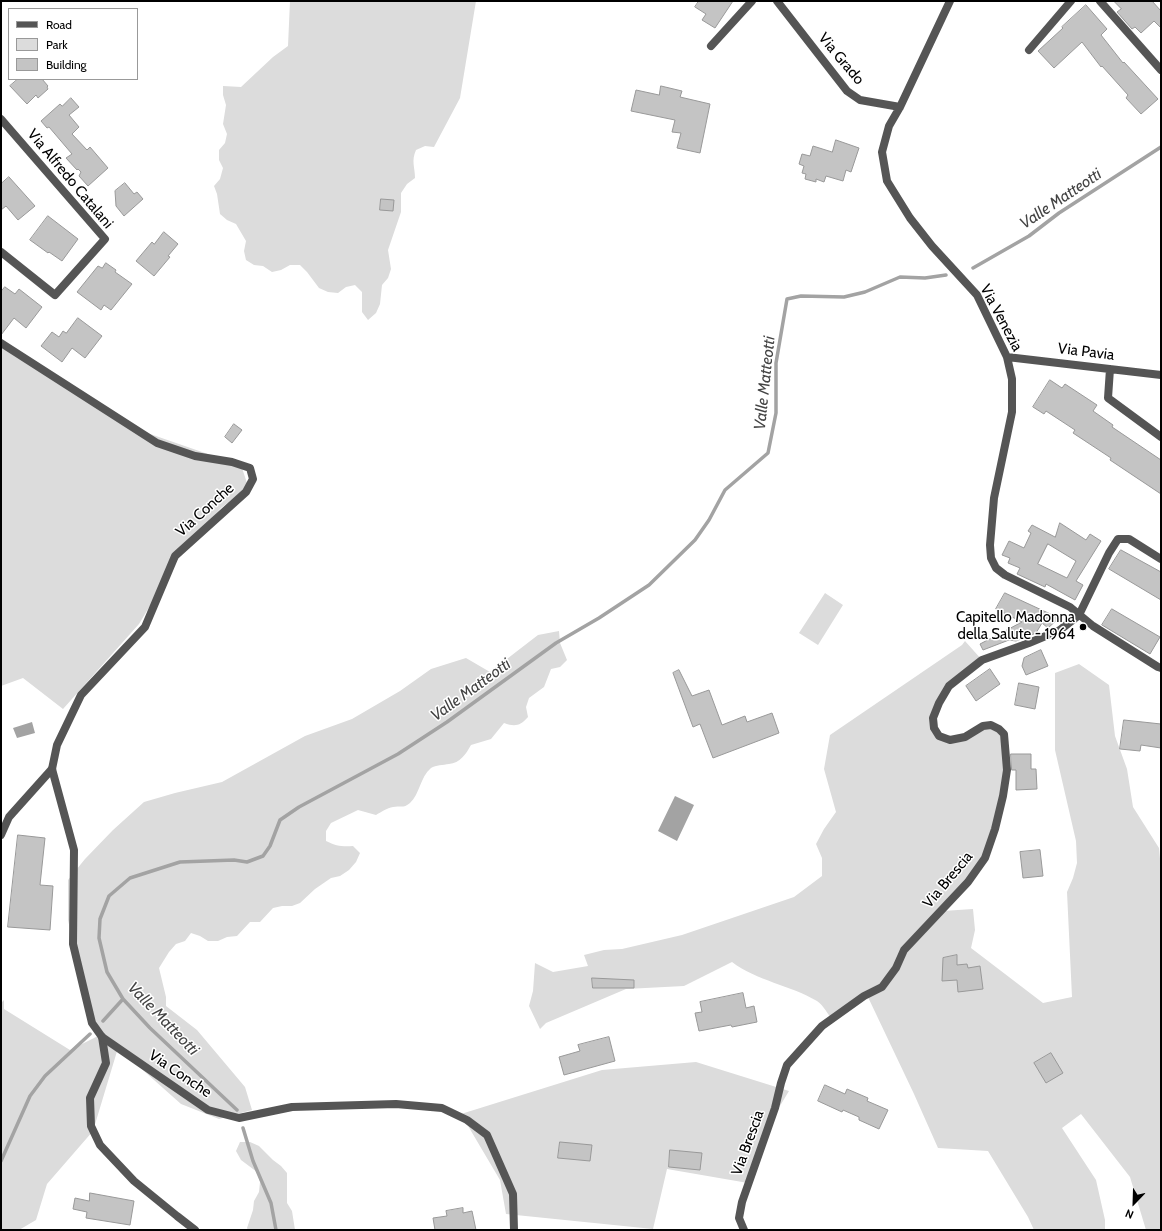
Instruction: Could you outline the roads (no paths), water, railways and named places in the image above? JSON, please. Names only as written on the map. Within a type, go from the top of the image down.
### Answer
[{"type":"street","points":[[711,46],[752,1]]},
{"type":"street","name":"Via Grado","points":[[777,1],[847,91],[860,100],[900,107]]},
{"type":"street","name":"Via Venezia","points":[[950,1],[900,107],[889,126],[882,152],[887,181],[914,223],[932,246],[977,295],[1007,357],[1012,379],[1012,412],[994,498],[990,545],[991,558],[996,568],[1005,575],[1039,590],[1070,607],[1093,626],[1158,668],[1161,668]]},
{"type":"street","points":[[1028,50],[1071,1]]},
{"type":"street","points":[[1100,1],[1161,70]]},
{"type":"street","name":"Via Alfredo Catalani","points":[[1,119],[105,239],[55,295],[1,252]]},
{"type":"street","name":"Via Conche","points":[[1,343],[157,443],[195,456],[232,462],[250,468],[254,479],[246,492],[175,556],[145,627],[81,695],[57,745],[52,769],[74,850],[73,944],[92,1023],[102,1037],[208,1110],[239,1118],[292,1106],[396,1104],[442,1108],[467,1120],[487,1135],[513,1194],[514,1230]]},
{"type":"street","name":"Via Pavia","points":[[1007,357],[1161,375]]},
{"type":"street","points":[[1110,369],[1108,398],[1161,437]]},
{"type":"street","points":[[1079,615],[1109,553],[1118,539],[1129,539],[1161,559]]},
{"type":"street","name":"Via Brescia","points":[[744,1230],[740,1218],[742,1202],[775,1108],[787,1065],[822,1026],[864,996],[882,987],[896,968],[904,950],[968,882],[985,858],[995,829],[1007,770],[1004,734],[999,728],[991,725],[983,726],[965,737],[950,740],[939,736],[934,728],[933,718],[939,703],[949,686],[982,660],[1060,630],[1079,615]]},
{"type":"street","points":[[1,835],[9,817],[52,769]]},
{"type":"street","points":[[102,1037],[106,1063],[90,1098],[91,1126],[100,1145],[134,1181],[195,1230]]},
{"type":"waterway","name":"Valle Matteotti","points":[[973,268],[1029,236],[1059,213],[1161,147]]},
{"type":"waterway","name":"Valle Matteotti","points":[[237,1110],[150,1028],[123,999],[107,972],[99,938],[100,919],[109,896],[130,878],[180,862],[234,860],[247,862],[263,856],[270,846],[280,820],[299,807],[398,754],[447,722],[556,643],[599,618],[649,585],[695,540],[709,520],[725,490],[768,453],[776,413],[776,363],[787,299],[801,296],[844,297],[865,292],[900,277],[925,278],[946,275]]},
{"type":"waterway","points":[[103,1021],[123,999]]},
{"type":"waterway","points":[[1,1161],[30,1096],[45,1076],[90,1034]]},
{"type":"waterway","name":"Valle Matteotti","points":[[243,1128],[253,1161],[271,1203],[276,1230]]},
{"type":"place","name":"Capitello Madonna della Salute - 1964","points":[[1083,627]]}]
